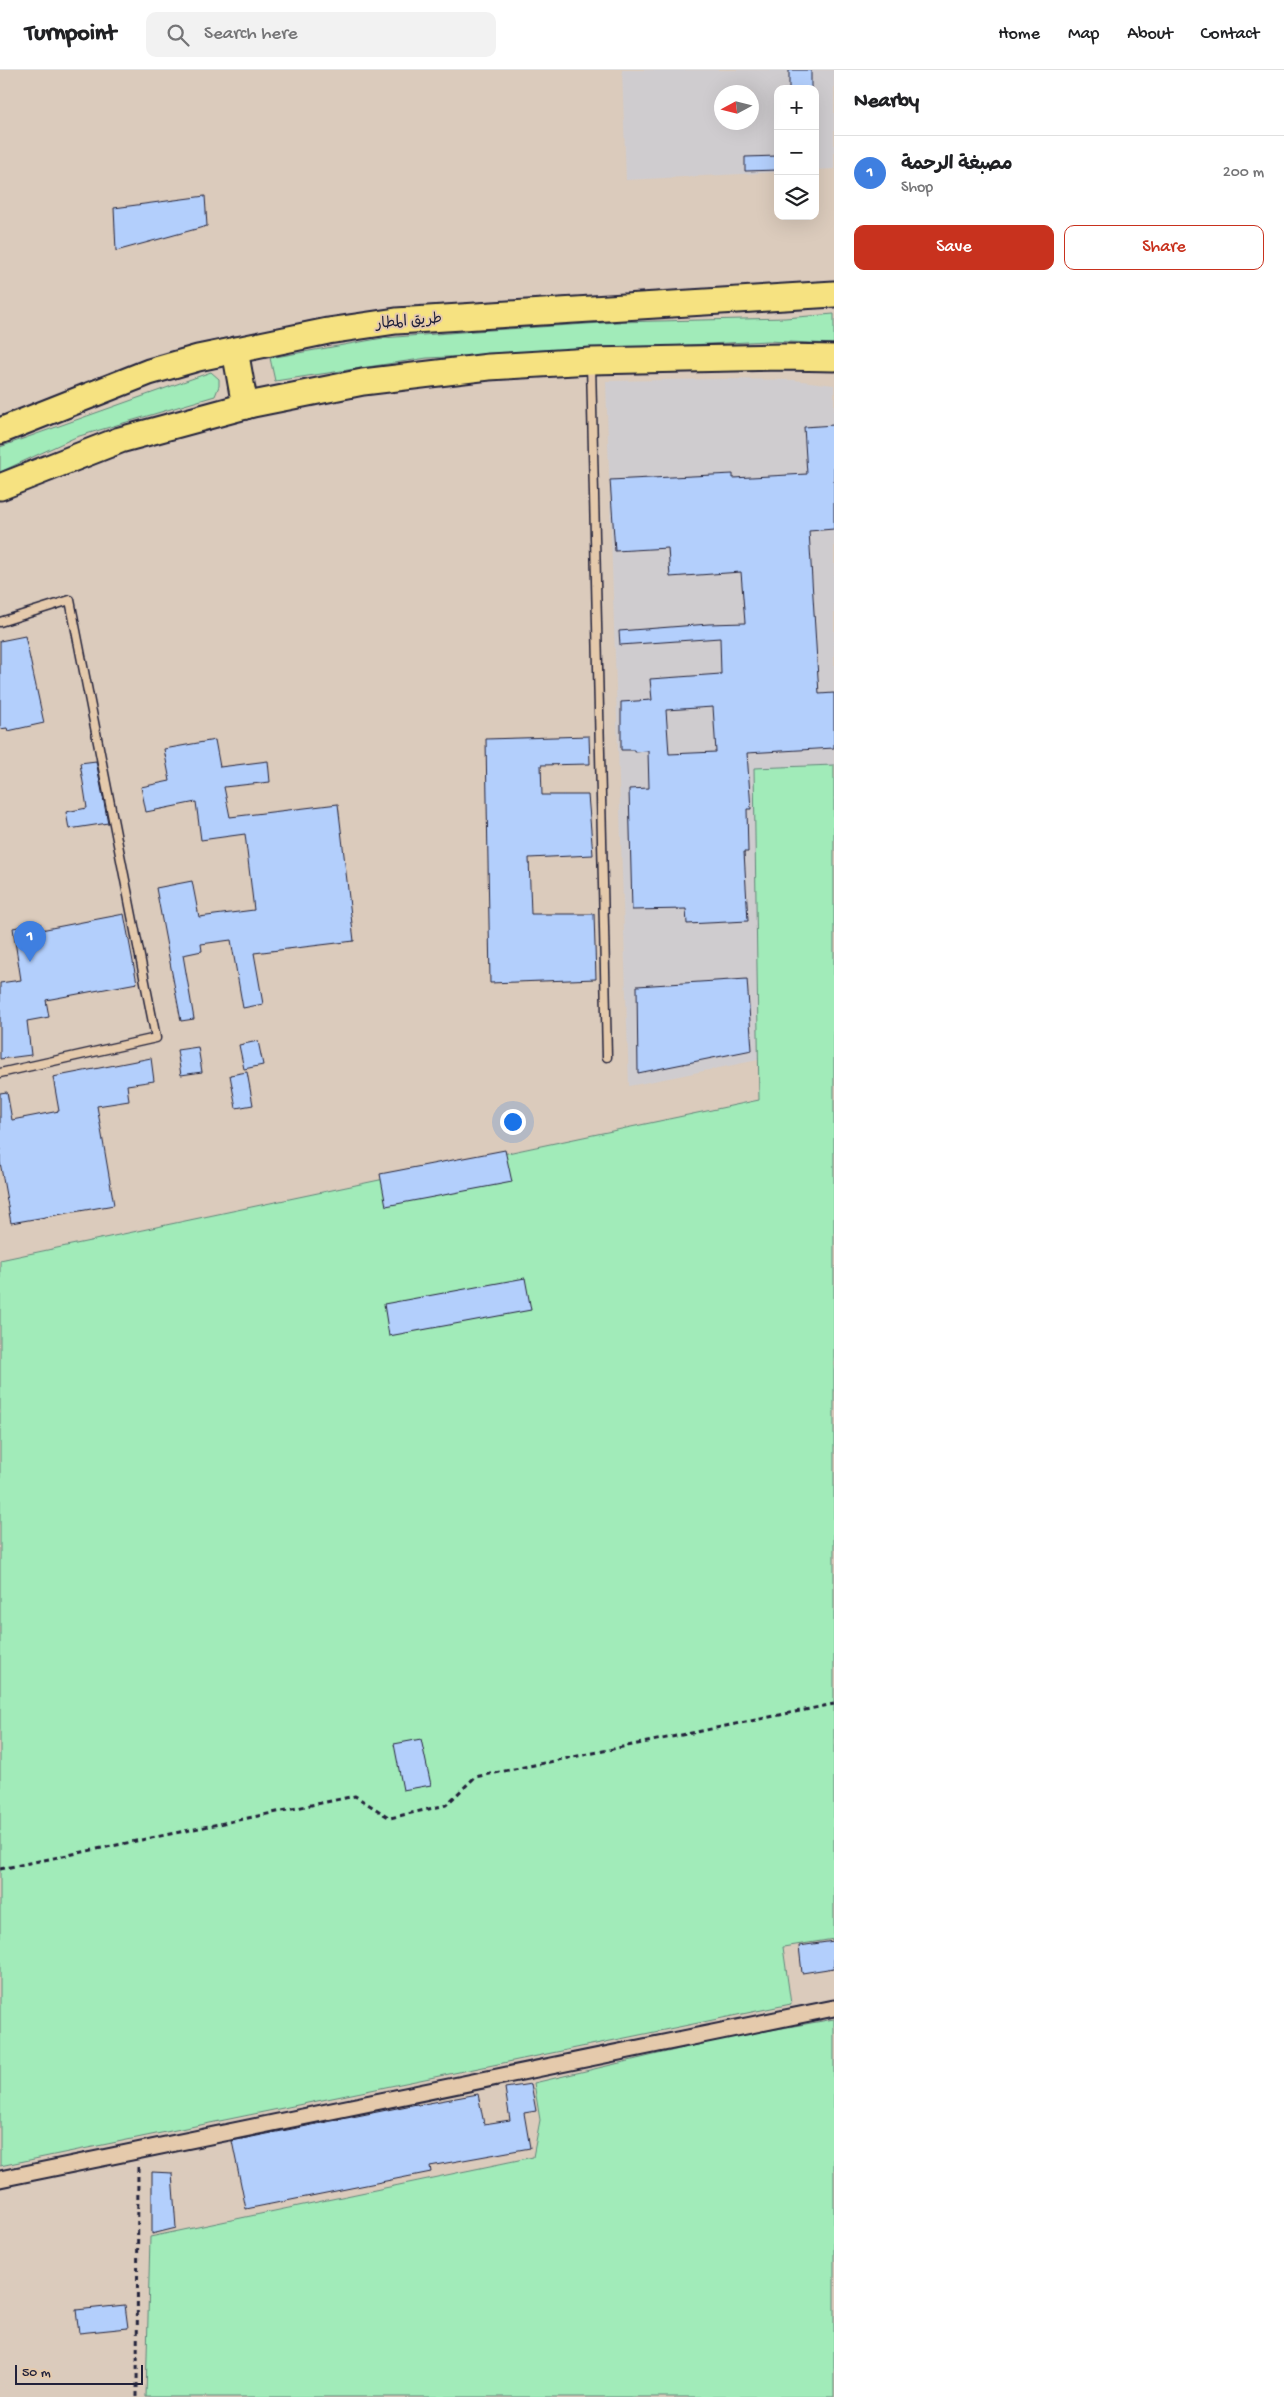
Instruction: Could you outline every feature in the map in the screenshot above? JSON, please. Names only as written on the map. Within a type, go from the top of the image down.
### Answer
[{"type":"highway","name":"طريق المطار","points":[[0,431],[150,372],[235,350],[328,331],[396,322],[834,294]]},
{"type":"highway","points":[[235,350],[245,406]]},
{"type":"highway","points":[[0,487],[120,440],[245,406],[363,382],[489,367],[591,361],[783,357],[834,358]]},
{"type":"street","points":[[0,2178],[834,2008]]},
{"type":"lane","points":[[591,361],[608,1057]]},
{"type":"lane","points":[[0,622],[70,600],[156,1038],[0,1073]]},
{"type":"path","points":[[0,1869],[355,1796],[390,1818],[446,1805],[475,1777],[834,1704]]},
{"type":"path","points":[[137,2397],[138,2150]]},
{"type":"shaded area","points":[[622,70],[834,70],[834,169],[819,170],[819,85],[774,85],[774,172],[626,180]]},
{"type":"shaded area","points":[[794,380],[834,385],[834,765],[754,768],[758,1060],[629,1086],[606,381]]},
{"type":"green space","points":[[834,314],[834,344],[768,341],[427,358],[275,381],[270,358],[383,338],[618,322],[785,318]]},
{"type":"green space","points":[[211,372],[219,379],[219,386],[215,396],[76,437],[0,472],[0,447]]},
{"type":"green space","points":[[834,765],[834,1939],[783,1947],[791,2004],[0,2166],[0,1260],[759,1100],[754,768]]},
{"type":"green space","points":[[834,2019],[834,2397],[146,2397],[150,2237],[533,2157],[540,2120],[534,2083],[731,2037]]},
{"type":"building","points":[[789,70],[811,70],[811,85],[789,85]]},
{"type":"building","points":[[774,156],[774,170],[745,171],[745,157]]},
{"type":"building","points":[[205,196],[207,226],[116,251],[114,208]]},
{"type":"building","points":[[834,425],[834,529],[809,531],[819,694],[834,693],[834,748],[747,753],[751,809],[747,809],[748,852],[744,852],[748,921],[687,924],[686,909],[632,910],[629,789],[649,788],[648,751],[621,750],[621,702],[652,700],[650,679],[721,674],[720,638],[620,645],[619,631],[745,623],[741,572],[670,577],[668,548],[615,551],[610,480],[733,474],[733,478],[807,474],[804,427]],"holes":[[[713,707],[716,752],[669,754],[666,710]]]},
{"type":"building","points":[[25,636],[44,723],[8,731],[7,728],[0,729],[0,641]]},
{"type":"building","points":[[589,736],[590,764],[541,765],[542,795],[588,795],[593,855],[529,858],[531,914],[594,914],[596,979],[490,983],[486,739]]},
{"type":"building","points":[[215,740],[220,767],[268,761],[270,782],[224,787],[230,817],[338,804],[354,941],[254,953],[263,1004],[243,1008],[231,940],[201,944],[202,951],[183,955],[194,1019],[181,1021],[156,888],[192,881],[199,917],[254,910],[245,834],[201,840],[196,802],[146,812],[141,787],[170,781],[164,749]]},
{"type":"building","points":[[96,761],[108,823],[69,829],[66,812],[87,808],[80,763]]},
{"type":"building","points":[[124,914],[137,983],[46,1000],[49,1017],[27,1021],[31,1055],[0,1059],[0,983],[21,980],[13,928],[40,923],[41,930]]},
{"type":"building","points":[[747,979],[752,1050],[638,1073],[637,986]]},
{"type":"building","points":[[258,1041],[263,1065],[244,1069],[239,1045]]},
{"type":"building","points":[[198,1047],[202,1072],[181,1075],[177,1050]]},
{"type":"building","points":[[151,1058],[154,1081],[127,1085],[129,1101],[97,1106],[114,1205],[11,1223],[0,1162],[0,1093],[7,1092],[12,1120],[59,1111],[53,1077]]},
{"type":"building","points":[[247,1072],[253,1105],[236,1108],[230,1075]]},
{"type":"building","points":[[505,1150],[512,1182],[386,1206],[380,1174]]},
{"type":"building","points":[[525,1278],[531,1310],[389,1336],[384,1304]]},
{"type":"building","points":[[421,1739],[431,1785],[403,1790],[394,1744]]},
{"type":"building","points":[[834,1941],[834,1968],[802,1973],[799,1946]]},
{"type":"building","points":[[531,2084],[536,2111],[524,2113],[530,2148],[430,2166],[431,2172],[246,2209],[232,2141],[417,2104],[478,2094],[484,2124],[510,2120],[505,2088]]},
{"type":"building","points":[[152,2172],[172,2173],[176,2228],[152,2234]]},
{"type":"building","points":[[125,2305],[128,2328],[79,2333],[76,2310]]},
{"type":"place","name":"مصبغة الرحمة","points":[[30,962]]}]
